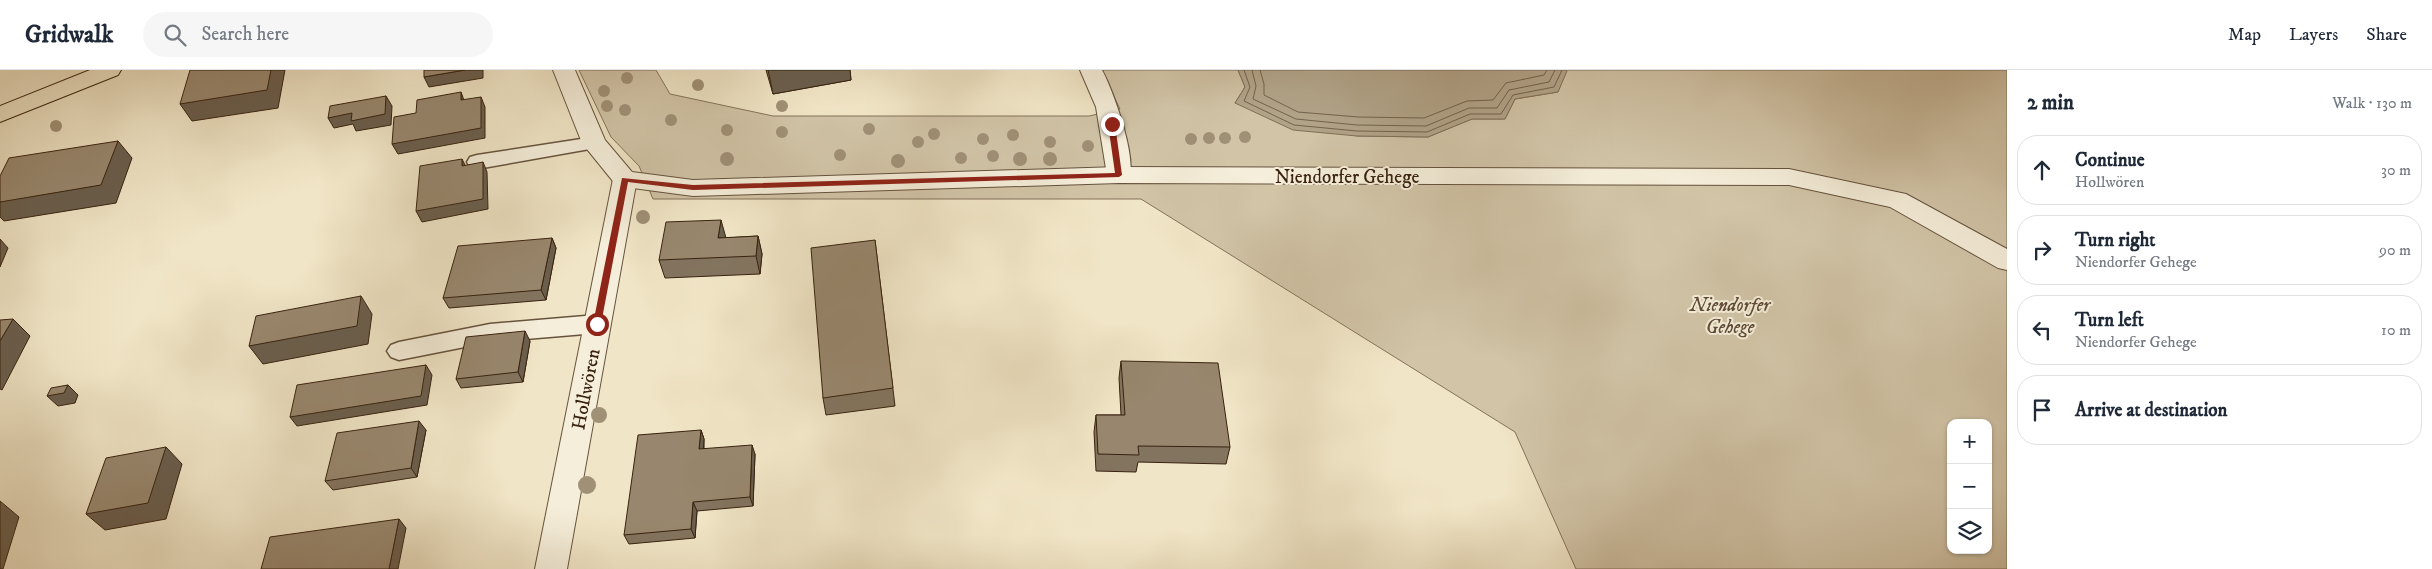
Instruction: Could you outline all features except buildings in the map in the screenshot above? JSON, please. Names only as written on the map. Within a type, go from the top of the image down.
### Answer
[{"type":"main road","points":[[0,115],[110,70]]},
{"type":"main road","points":[[0,135],[72,86]]},
{"type":"street","points":[[564,70],[594,144],[625,179]]},
{"type":"street","points":[[1091,70],[1096,77],[1112,124],[1119,175]]},
{"type":"street","name":"Niendorfer Gehege","points":[[625,179],[693,188],[1119,175],[1789,177],[1896,200],[2007,261]]},
{"type":"street","name":"Hollwören","points":[[550,569],[625,179]]},
{"type":"lane","points":[[477,162],[594,144]]},
{"type":"lane","points":[[399,351],[490,333],[597,324]]},
{"type":"green space","name":"Niendorfer Gehege","points":[[579,70],[656,70],[670,94],[773,116],[1089,116],[1120,109],[1101,70],[1238,70],[1245,87],[1235,103],[1357,136],[1428,137],[1472,119],[1505,119],[1515,99],[1558,92],[1566,70],[2007,70],[2007,569],[1576,569],[1515,432],[1141,199],[653,199],[639,166],[611,137]]},
{"type":"water","points":[[1238,70],[1567,71],[1558,92],[1515,99],[1505,119],[1472,119],[1428,137],[1357,136],[1293,130],[1235,103],[1245,87]]},
{"type":"route","points":[[597,324],[625,179],[693,188],[1119,175],[1112,124]]}]
